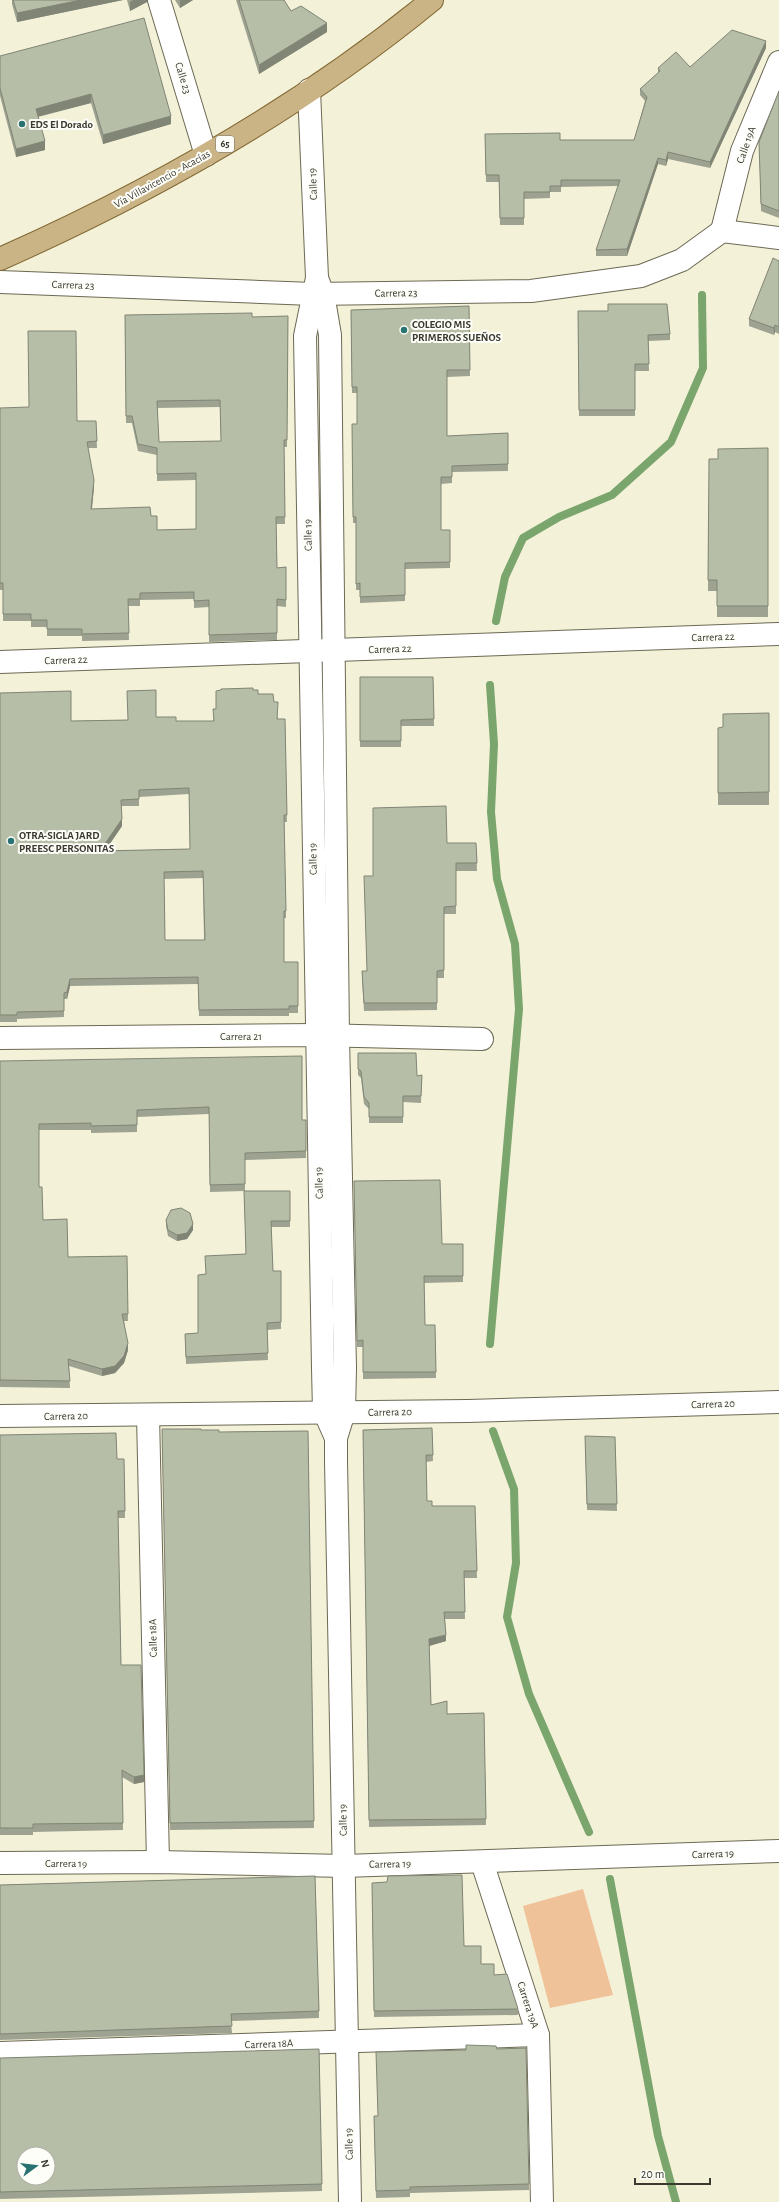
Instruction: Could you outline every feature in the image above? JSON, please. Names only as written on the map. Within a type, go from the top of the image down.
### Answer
[{"type":"main road","name":"Vía Villavicencio - Acacías","points":[[0,259],[116,204],[206,155],[309,90],[366,51],[432,0]]},
{"type":"street","name":"Calle 23","points":[[159,0],[206,155]]},
{"type":"street","name":"Calle 19A","points":[[722,231],[742,152],[779,62]]},
{"type":"street","name":"Calle 19","points":[[309,90],[317,289],[330,335],[338,1036],[334,1412]]},
{"type":"street","points":[[722,231],[779,238]]},
{"type":"street","name":"Carrera 23","points":[[0,282],[317,289],[531,291],[641,276],[682,260],[722,231]]},
{"type":"street","name":"Calle 19","points":[[317,289],[305,336],[309,651],[317,1035],[336,1438],[350,2202]]},
{"type":"street","name":"Carrera 22","points":[[0,662],[779,634]]},
{"type":"street","name":"Carrera 21","points":[[0,1038],[317,1035],[482,1039]]},
{"type":"street","name":"Carrera 20","points":[[0,1416],[334,1412],[779,1402]]},
{"type":"street","name":"Calle 18A","points":[[148,1414],[158,1862]]},
{"type":"street","name":"Carrera 19","points":[[0,1863],[158,1862],[344,1866],[779,1851]]},
{"type":"street","name":"Carrera 19A","points":[[482,1862],[538,2035],[542,2202]]},
{"type":"street","name":"Carrera 18A","points":[[0,2053],[538,2035]]},
{"type":"shaded area","points":[[583,1889],[613,1995],[550,2008],[523,1906]]},
{"type":"building","points":[[13,0],[81,0],[17,13]]},
{"type":"building","points":[[239,0],[284,0],[291,11],[301,6],[327,23],[259,65]]},
{"type":"building","points":[[144,18],[171,116],[103,135],[91,94],[36,109],[45,141],[16,149],[0,88],[0,56]]},
{"type":"building","points":[[732,30],[766,41],[710,162],[668,152],[666,160],[658,158],[627,249],[596,250],[620,180],[561,180],[561,186],[550,186],[550,192],[524,192],[524,218],[500,218],[499,175],[486,175],[485,134],[560,133],[560,140],[634,140],[647,97],[640,89],[660,71],[658,68],[676,52],[690,67]]},
{"type":"building","points":[[779,91],[779,211],[761,204],[759,142]]},
{"type":"building","points":[[773,258],[779,261],[779,327],[775,325],[774,328],[749,319]]},
{"type":"building","points":[[608,304],[667,304],[670,334],[648,335],[649,364],[635,364],[635,410],[579,410],[578,311],[608,311]]},
{"type":"building","points":[[469,306],[470,370],[447,370],[447,436],[508,433],[508,464],[452,466],[452,477],[441,477],[441,530],[450,530],[450,562],[405,563],[405,595],[360,597],[360,583],[356,584],[356,517],[353,517],[352,424],[357,424],[357,387],[352,387],[351,310]]},
{"type":"building","points":[[252,313],[252,317],[288,316],[287,440],[284,440],[285,517],[276,517],[277,568],[286,567],[286,600],[277,599],[277,633],[209,635],[209,600],[194,601],[194,592],[140,593],[140,599],[128,599],[129,633],[82,634],[82,629],[47,629],[47,620],[31,620],[31,614],[3,614],[3,583],[0,583],[0,408],[29,407],[28,331],[76,331],[77,421],[96,421],[97,441],[87,442],[94,480],[91,509],[150,507],[151,516],[157,516],[157,530],[196,529],[196,473],[157,474],[157,448],[138,444],[132,416],[126,416],[125,315]],"holes":[[[220,400],[221,441],[159,442],[157,401]]]},
{"type":"building","points":[[768,448],[768,606],[717,606],[717,580],[708,580],[709,459],[718,459],[718,449]]},
{"type":"building","points":[[360,677],[433,677],[434,719],[401,720],[401,741],[360,741]]},
{"type":"building","points":[[253,688],[253,690],[258,690],[258,694],[273,694],[274,702],[278,702],[277,719],[285,719],[287,815],[284,815],[286,911],[284,911],[284,962],[298,962],[298,1006],[289,1006],[289,1009],[199,1010],[198,977],[70,979],[67,992],[64,993],[64,1011],[17,1012],[17,1015],[0,1015],[0,693],[71,691],[71,721],[128,720],[127,691],[156,690],[156,717],[176,717],[176,721],[214,721],[213,709],[216,709],[216,691],[221,689]],"holes":[[[189,788],[190,849],[100,851],[122,819],[121,800],[139,799],[139,790]],[[203,871],[205,940],[165,940],[164,872]]]},
{"type":"building","points":[[769,713],[769,792],[718,793],[718,728],[723,727],[723,714]]},
{"type":"building","points":[[446,806],[447,843],[476,843],[477,863],[456,863],[456,906],[444,907],[444,970],[437,971],[437,1003],[364,1003],[362,971],[367,971],[364,876],[373,876],[373,808]]},
{"type":"building","points":[[358,1053],[416,1053],[417,1076],[422,1075],[421,1096],[403,1096],[403,1117],[369,1117],[369,1103],[364,1097],[361,1071],[358,1069]]},
{"type":"building","points":[[302,1056],[302,1120],[306,1120],[306,1151],[245,1153],[245,1184],[210,1185],[209,1107],[137,1110],[137,1125],[91,1126],[91,1123],[39,1124],[39,1187],[42,1187],[43,1220],[67,1219],[68,1257],[127,1256],[128,1314],[122,1314],[128,1343],[124,1356],[115,1366],[102,1369],[68,1359],[70,1381],[0,1380],[0,1061]]},
{"type":"building","points":[[440,1180],[442,1244],[463,1244],[463,1276],[424,1276],[425,1325],[435,1325],[436,1372],[363,1372],[363,1340],[357,1341],[354,1181]]},
{"type":"building","points":[[244,1191],[290,1191],[290,1221],[271,1221],[273,1271],[281,1271],[281,1322],[267,1323],[268,1353],[186,1357],[185,1334],[198,1333],[198,1275],[206,1274],[205,1256],[246,1254]]},
{"type":"building","points":[[181,1208],[190,1213],[193,1224],[187,1233],[177,1235],[168,1230],[166,1220],[171,1210]]},
{"type":"building","points":[[432,1428],[433,1455],[426,1455],[427,1501],[432,1501],[432,1506],[475,1506],[477,1571],[464,1571],[465,1612],[444,1612],[446,1635],[429,1639],[431,1705],[447,1701],[447,1714],[484,1713],[486,1819],[369,1820],[363,1430]]},
{"type":"building","points":[[162,1429],[201,1429],[219,1430],[219,1432],[308,1431],[314,1821],[170,1823]]},
{"type":"building","points":[[116,1433],[117,1459],[124,1459],[125,1511],[118,1511],[121,1665],[141,1665],[144,1775],[134,1777],[122,1770],[123,1823],[33,1824],[33,1828],[0,1828],[0,1435]]},
{"type":"building","points":[[585,1436],[615,1437],[617,1504],[587,1504]]},
{"type":"building","points":[[462,1875],[464,1946],[481,1946],[481,1964],[494,1964],[494,1975],[507,1974],[518,2009],[374,2011],[372,1883],[387,1882],[388,1876]]},
{"type":"building","points":[[315,1876],[319,2011],[231,2014],[232,2026],[0,2034],[0,1885]]},
{"type":"building","points":[[466,2045],[496,2046],[497,2049],[526,2048],[529,2184],[410,2187],[410,2190],[376,2191],[374,2116],[378,2116],[376,2052],[466,2050]]},
{"type":"building","points":[[319,2049],[322,2184],[0,2192],[0,2058]]},
{"type":"waterway","points":[[496,621],[505,577],[523,538],[559,517],[612,495],[671,442],[703,368],[702,295]]},
{"type":"waterway","points":[[490,685],[494,744],[491,812],[497,879],[515,944],[519,1009],[490,1344]]},
{"type":"waterway","points":[[493,1431],[514,1489],[516,1563],[507,1617],[529,1694],[589,1832]]},
{"type":"waterway","points":[[610,1879],[658,2136],[676,2202]]},
{"type":"place","name":"EDS El Dorado","points":[[22,124]]},
{"type":"place","name":"COLEGIO MIS PRIMEROS SUEÑOS","points":[[404,330]]},
{"type":"place","name":"OTRA-SIGLA JARD PREESC PERSONITAS","points":[[11,841]]}]
